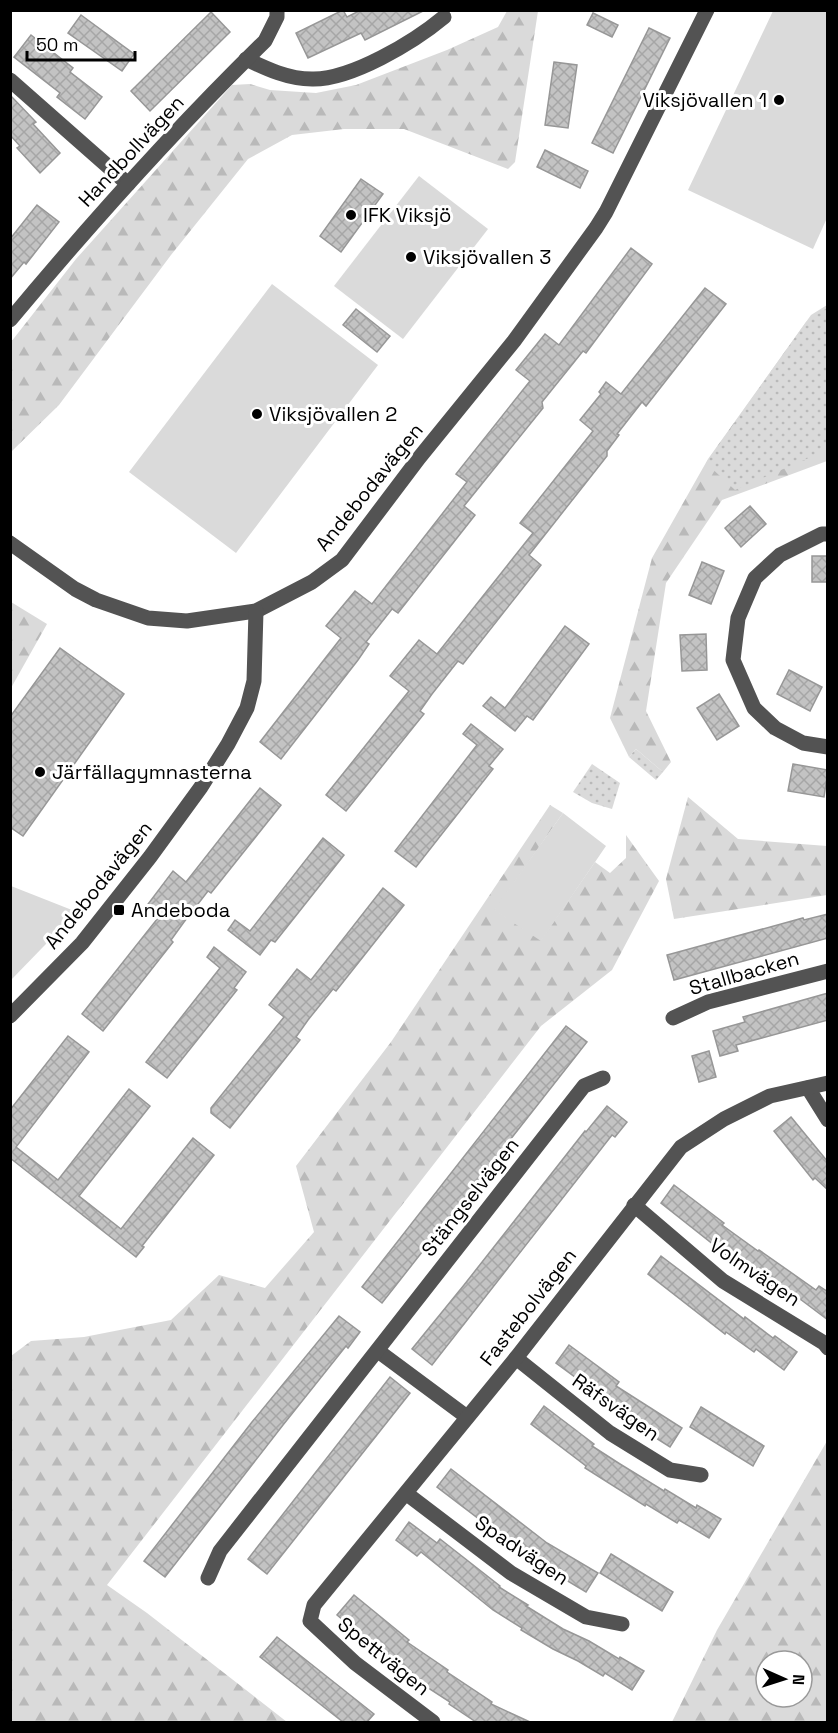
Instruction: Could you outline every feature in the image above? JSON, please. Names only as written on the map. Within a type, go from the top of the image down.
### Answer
[{"type":"street","name":"Handbollvägen","points":[[10,320],[128,184],[264,41],[277,17],[277,10]]},
{"type":"street","name":"Andebodavägen","points":[[10,1016],[82,943],[150,858],[201,787],[228,744],[248,708],[254,681],[256,611],[312,582],[342,560],[419,458],[522,330],[606,212],[707,10]]},
{"type":"street","points":[[246,59],[276,74],[311,79],[328,78],[357,69],[423,34],[444,17]]},
{"type":"street","points":[[10,80],[128,184]]},
{"type":"street","points":[[828,534],[822,534],[780,555],[755,578],[738,618],[733,660],[754,708],[774,728],[803,743],[828,747]]},
{"type":"street","points":[[10,543],[75,589],[96,600],[148,618],[187,621],[256,611]]},
{"type":"street","name":"Stallbacken","points":[[673,1018],[708,1002],[828,971]]},
{"type":"street","name":"Stängselvägen","points":[[208,1578],[220,1551],[584,1086],[603,1078]]},
{"type":"street","name":"Fastebolvägen","points":[[310,1622],[314,1605],[516,1358],[681,1147],[724,1119],[770,1096],[828,1083]]},
{"type":"street","points":[[808,1088],[828,1120]]},
{"type":"street","name":"Volmvägen","points":[[634,1206],[723,1281],[824,1343],[828,1348]]},
{"type":"street","points":[[378,1352],[467,1417]]},
{"type":"street","name":"Räfsvägen","points":[[516,1358],[610,1433],[670,1470],[701,1475]]},
{"type":"street","name":"Spadvägen","points":[[407,1494],[511,1573],[586,1617],[622,1624]]},
{"type":"street","name":"Spettvägen","points":[[310,1622],[355,1663],[433,1722]]},
{"type":"green space","points":[[507,11],[538,11],[515,162],[508,169],[404,129],[344,129],[292,135],[248,159],[171,255],[59,405],[11,452],[11,342],[76,259],[232,85],[250,84],[270,90],[316,93],[356,85],[447,50],[498,27]]},
{"type":"green space","name":"Viksjövallen 1","points":[[773,11],[827,11],[827,218],[813,249],[688,190]]},
{"type":"green space","name":"Viksjövallen 3","points":[[419,176],[488,229],[403,339],[334,286]]},
{"type":"green space","name":"Viksjövallen 2","points":[[272,284],[378,365],[236,553],[129,472]]},
{"type":"green space","points":[[827,305],[827,461],[722,500],[666,583],[646,711],[671,762],[663,772],[636,749],[629,757],[610,718],[652,558],[708,459],[811,315]]},
{"type":"green space","points":[[827,308],[827,450],[735,490],[706,463],[806,322]]},
{"type":"green space","points":[[11,602],[47,624],[11,688]]},
{"type":"green space","points":[[636,749],[663,772],[656,780],[629,757]]},
{"type":"green space","points":[[592,764],[620,783],[612,809],[592,803],[573,792]]},
{"type":"green space","points":[[688,797],[738,839],[827,846],[827,895],[674,919],[666,879]]},
{"type":"green space","points":[[550,805],[563,813],[495,910],[541,940],[595,862],[610,873],[626,858],[626,835],[659,881],[612,970],[541,1026],[107,1585],[147,1613],[287,1722],[15,1722],[11,1720],[11,1356],[31,1341],[84,1337],[171,1320],[219,1275],[265,1288],[314,1232],[296,1166],[391,1042]]},
{"type":"green space","points":[[563,813],[606,846],[541,941],[494,910]]},
{"type":"green space","points":[[11,886],[77,912],[11,980]]},
{"type":"green space","points":[[827,1441],[827,1722],[672,1722],[717,1630]]},
{"type":"building","points":[[343,10],[347,17],[361,10],[425,10],[365,40],[361,33],[308,58],[296,33]]},
{"type":"building","points":[[211,12],[230,32],[150,111],[131,91]]},
{"type":"building","points":[[593,13],[618,25],[612,37],[587,25]]},
{"type":"building","points":[[81,15],[134,54],[122,71],[68,33]]},
{"type":"building","points":[[649,28],[670,38],[613,153],[592,143]]},
{"type":"building","points":[[31,35],[73,68],[70,72],[102,97],[85,119],[57,97],[60,93],[14,57]]},
{"type":"building","points":[[554,62],[577,65],[568,128],[545,125]]},
{"type":"building","points":[[10,95],[36,122],[33,124],[60,153],[40,173],[17,148],[20,146],[10,135]]},
{"type":"building","points":[[545,150],[588,171],[580,188],[537,167]]},
{"type":"building","name":"IFK Viksjö","points":[[361,179],[383,194],[341,252],[320,236]]},
{"type":"building","points":[[37,205],[59,222],[26,264],[24,262],[10,279],[10,239]]},
{"type":"building","points":[[631,248],[652,264],[586,353],[583,351],[542,402],[543,408],[464,506],[475,515],[398,613],[392,609],[366,642],[369,644],[358,660],[281,759],[260,742],[341,638],[326,626],[355,591],[372,604],[467,482],[456,474],[530,381],[516,370],[545,334],[559,345]]},
{"type":"building","points":[[705,288],[726,304],[646,406],[642,402],[617,434],[619,435],[607,451],[607,456],[529,555],[541,565],[463,664],[458,661],[420,711],[424,714],[346,811],[326,795],[409,691],[390,676],[419,640],[437,654],[533,533],[520,523],[593,431],[580,420],[601,394],[599,392],[606,382],[621,394]]},
{"type":"building","points":[[356,309],[390,336],[377,352],[343,325]]},
{"type":"building","points":[[750,506],[766,524],[741,547],[725,528]]},
{"type":"building","points":[[812,556],[828,556],[828,582],[812,582]]},
{"type":"building","points":[[702,562],[724,571],[711,604],[689,595]]},
{"type":"building","points":[[565,626],[589,644],[533,720],[527,716],[515,731],[483,706],[491,697],[505,708]]},
{"type":"building","points":[[706,634],[707,670],[682,671],[680,635]]},
{"type":"building","name":"Järfällagymnasterna","points":[[60,648],[124,694],[23,836],[10,827],[10,717]]},
{"type":"building","points":[[789,670],[822,687],[810,711],[777,694]]},
{"type":"building","points":[[719,694],[739,726],[717,740],[697,708]]},
{"type":"building","points":[[471,724],[503,749],[489,766],[493,769],[416,867],[395,851],[477,745],[463,734]]},
{"type":"building","points":[[793,764],[828,770],[824,797],[788,791]]},
{"type":"building","points":[[260,788],[281,805],[211,893],[208,891],[171,940],[173,942],[103,1031],[82,1014],[158,918],[145,908],[173,871],[186,882]]},
{"type":"building","points":[[323,838],[344,855],[275,942],[271,940],[260,955],[228,930],[235,920],[250,931]]},
{"type":"building","points":[[383,888],[404,905],[336,991],[333,989],[308,1020],[296,1037],[300,1040],[230,1128],[211,1113],[211,1108],[284,1017],[269,1005],[297,969],[311,980]]},
{"type":"building","points":[[828,914],[828,938],[674,980],[667,955],[803,918],[804,920]]},
{"type":"building","points":[[214,947],[246,972],[234,988],[237,990],[167,1078],[146,1062],[220,968],[207,957]]},
{"type":"building","points":[[828,993],[828,1020],[736,1045],[738,1051],[720,1056],[713,1031],[745,1022],[743,1017]]},
{"type":"building","points":[[566,1026],[587,1042],[382,1303],[362,1287]]},
{"type":"building","points":[[68,1036],[89,1052],[16,1147],[58,1180],[129,1089],[150,1106],[79,1196],[121,1229],[193,1138],[214,1155],[142,1246],[144,1247],[136,1257],[10,1158],[10,1110]]},
{"type":"building","points":[[709,1051],[716,1077],[699,1082],[692,1056]]},
{"type":"building","points":[[607,1106],[627,1122],[615,1137],[612,1135],[432,1365],[412,1349]]},
{"type":"building","points":[[791,1117],[828,1162],[828,1190],[815,1178],[813,1180],[774,1131]]},
{"type":"building","points":[[674,1185],[758,1251],[816,1290],[819,1286],[828,1292],[828,1320],[800,1299],[797,1304],[738,1264],[661,1203]]},
{"type":"building","points":[[661,1256],[744,1319],[745,1317],[797,1352],[784,1370],[756,1349],[754,1352],[726,1332],[725,1334],[648,1274]]},
{"type":"building","points":[[339,1316],[360,1332],[348,1348],[346,1346],[283,1425],[165,1577],[144,1561],[252,1422]]},
{"type":"building","points":[[569,1345],[619,1382],[616,1386],[682,1428],[670,1447],[607,1407],[610,1403],[556,1363]]},
{"type":"building","points":[[390,1377],[410,1393],[267,1574],[248,1559]]},
{"type":"building","points":[[544,1406],[594,1444],[592,1446],[620,1464],[664,1491],[665,1489],[696,1508],[697,1505],[721,1519],[709,1538],[679,1520],[677,1523],[646,1504],[645,1506],[585,1468],[586,1466],[531,1424]]},
{"type":"building","points":[[701,1407],[764,1446],[753,1466],[690,1427]]},
{"type":"building","points":[[451,1469],[547,1543],[598,1573],[586,1592],[534,1561],[437,1487]]},
{"type":"building","points":[[409,1522],[437,1543],[440,1539],[499,1587],[528,1605],[526,1606],[563,1629],[644,1671],[632,1690],[605,1673],[603,1676],[521,1630],[522,1628],[493,1610],[421,1552],[417,1556],[396,1540]]},
{"type":"building","points":[[611,1554],[673,1592],[662,1611],[600,1573]]},
{"type":"building","points":[[354,1595],[409,1640],[407,1642],[492,1702],[491,1704],[530,1722],[476,1722],[405,1673],[337,1615]]},
{"type":"building","points":[[277,1637],[374,1714],[367,1722],[343,1722],[260,1657]]},
{"type":"place","name":"Viksjövallen 1","points":[[779,100]]},
{"type":"place","name":"IFK Viksjö","points":[[351,215]]},
{"type":"place","name":"Viksjövallen 3","points":[[411,257]]},
{"type":"place","name":"Viksjövallen 2","points":[[257,414]]},
{"type":"place","name":"Järfällagymnasterna","points":[[40,772]]},
{"type":"place","name":"Andeboda","points":[[119,910]]}]
